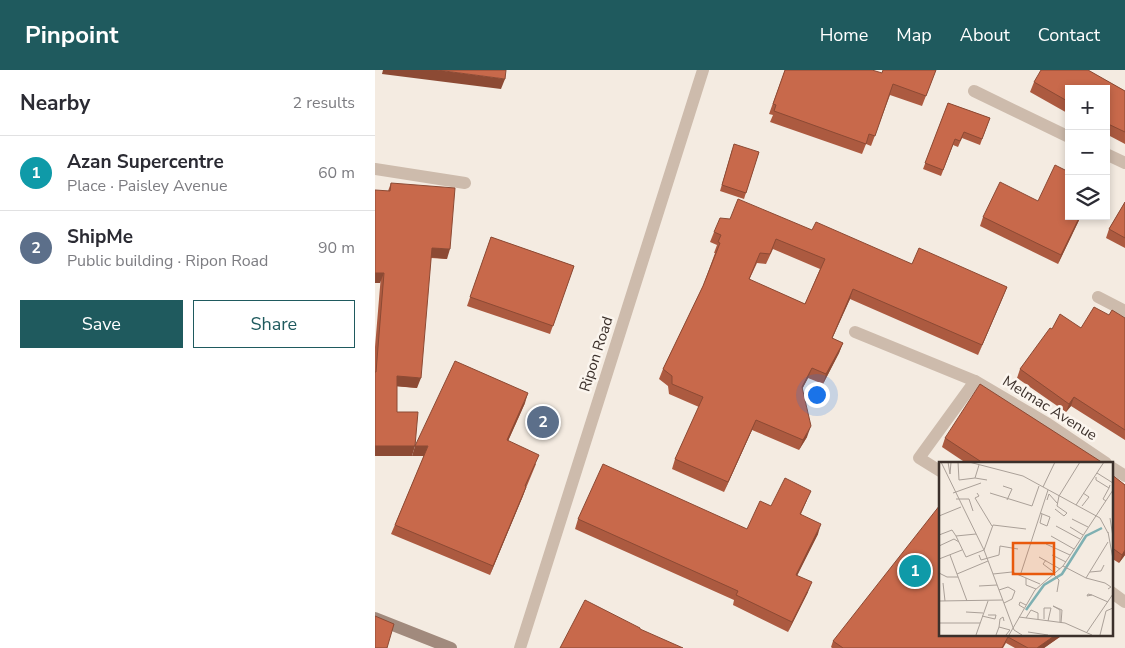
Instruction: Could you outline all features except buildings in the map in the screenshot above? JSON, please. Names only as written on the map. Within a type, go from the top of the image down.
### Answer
[{"type":"street","name":"Ripon Road","points":[[520,648],[703,70]]},
{"type":"street","points":[[974,92],[1065,135]]},
{"type":"street","points":[[1110,156],[1125,163]]},
{"type":"street","points":[[375,169],[465,183]]},
{"type":"street","points":[[1098,297],[1125,311]]},
{"type":"street","name":"Melmac Avenue","points":[[855,332],[975,381],[1048,424],[1105,462]]},
{"type":"street","points":[[939,470],[919,458],[975,381]]},
{"type":"street","points":[[1113,468],[1125,476]]},
{"type":"street","points":[[1113,593],[1125,602]]},
{"type":"street","points":[[375,618],[451,648]]},
{"type":"place","name":"ShipMe","points":[[543,422]]},
{"type":"place","name":"Azan Supercentre","points":[[915,571]]}]
